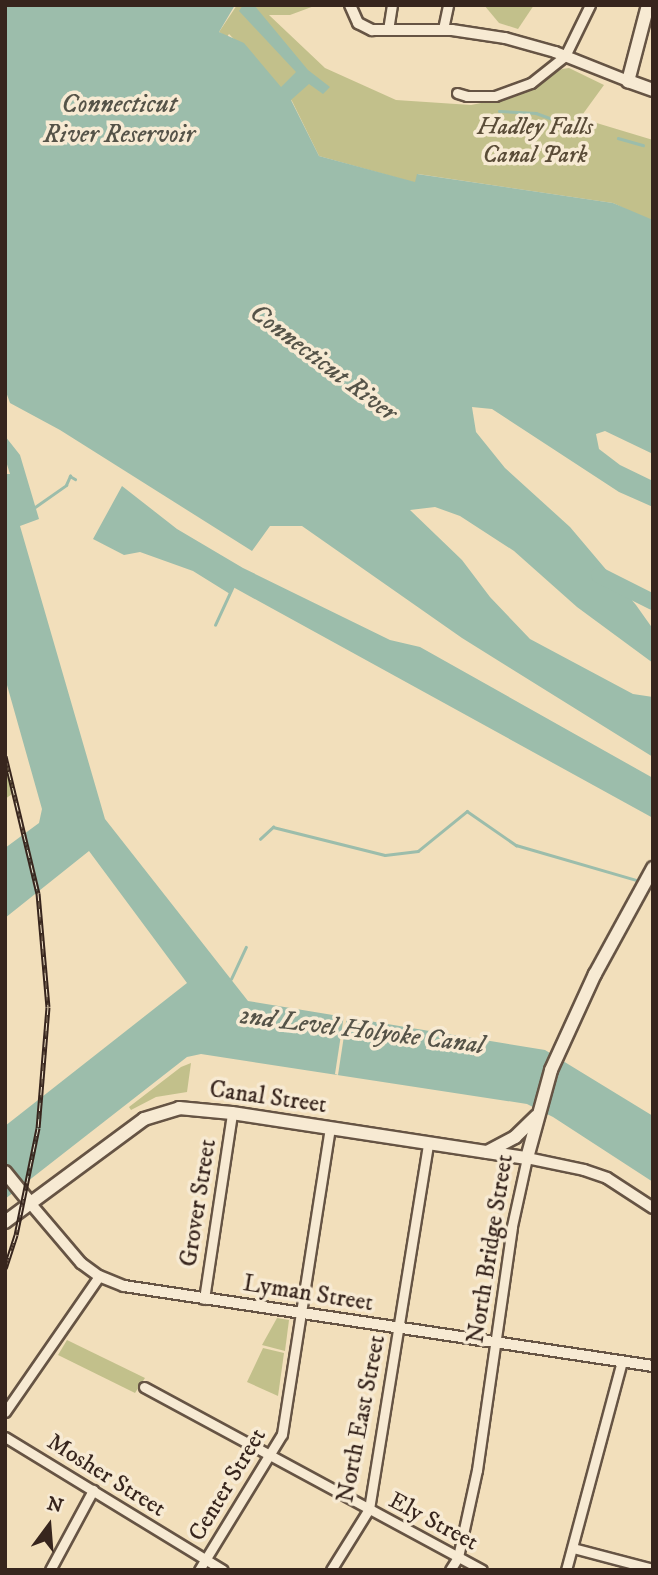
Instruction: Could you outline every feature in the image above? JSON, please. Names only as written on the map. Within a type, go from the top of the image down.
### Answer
[{"type":"main road","points":[[648,5],[628,81],[653,90]]},
{"type":"main road","name":"North Bridge Street","points":[[527,1158],[537,1115],[561,1050],[595,974],[653,868]]},
{"type":"main road","name":"Canal Street","points":[[5,1222],[158,1113],[191,1108],[527,1158]]},
{"type":"main road","points":[[487,1153],[515,1137],[537,1115]]},
{"type":"main road","name":"Lyman Street","points":[[5,1172],[30,1203]]},
{"type":"street","points":[[350,5],[362,26],[374,30],[443,29],[505,38],[565,55],[628,81]]},
{"type":"street","points":[[388,30],[392,5]]},
{"type":"street","points":[[443,29],[448,5]]},
{"type":"street","points":[[457,93],[481,97],[508,93],[531,83],[565,55],[590,5]]},
{"type":"street","name":"Grover Street","points":[[204,1299],[232,1112]]},
{"type":"street","name":"Center Street","points":[[199,1570],[270,1455],[286,1421],[330,1128]]},
{"type":"street","name":"North East Street","points":[[331,1570],[369,1509],[428,1144]]},
{"type":"street","points":[[527,1158],[584,1170],[607,1178],[653,1208]]},
{"type":"street","name":"North Bridge Street","points":[[450,1570],[458,1557],[477,1470],[512,1226],[527,1158]]},
{"type":"street","name":"Lyman Street","points":[[30,1203],[69,1250],[99,1276],[124,1286],[653,1366]]},
{"type":"street","points":[[5,1412],[99,1276]]},
{"type":"street","points":[[566,1570],[622,1361]]},
{"type":"street","name":"Ely Street","points":[[144,1387],[482,1570]]},
{"type":"street","points":[[5,1390],[16,1396]]},
{"type":"street","name":"Mosher Street","points":[[5,1437],[223,1570]]},
{"type":"street","points":[[50,1570],[93,1490]]},
{"type":"street","points":[[573,1548],[653,1569]]},
{"type":"green space","name":"Hadley Falls Canal Park","points":[[237,5],[317,5],[290,15],[269,15],[325,68],[396,100],[471,105],[517,96],[562,69],[569,68],[604,85],[580,118],[653,140],[653,222],[613,203],[418,174],[416,183],[319,156],[292,101],[229,34],[227,37],[219,32]]},
{"type":"green space","points":[[484,5],[534,5],[518,29],[499,23]]},
{"type":"green space","points":[[5,757],[15,792],[5,799]]},
{"type":"green space","points":[[191,1063],[187,1092],[156,1097],[131,1110],[129,1107],[181,1067]]},
{"type":"green space","points":[[277,1318],[289,1320],[285,1351],[262,1345]]},
{"type":"green space","points":[[67,1340],[145,1378],[135,1393],[58,1355]]},
{"type":"green space","points":[[263,1348],[284,1353],[278,1396],[247,1382]]},
{"type":"water","name":"Connecticut River Reservoir","points":[[5,5],[235,5],[219,32],[244,43],[281,87],[296,72],[239,11],[243,5],[254,5],[308,70],[330,87],[323,94],[309,84],[291,100],[319,156],[415,182],[417,174],[613,203],[653,220],[653,454],[605,431],[596,434],[599,449],[620,465],[653,481],[653,507],[619,492],[492,409],[472,407],[476,432],[505,468],[570,527],[653,629],[653,663],[577,607],[514,551],[460,516],[435,507],[410,510],[462,560],[490,597],[530,639],[633,694],[653,697],[653,757],[462,638],[302,526],[270,526],[252,551],[60,430],[10,403],[5,389]]},
{"type":"water","name":"2nd Level Holyoke Canal","points":[[5,436],[20,455],[39,519],[20,526],[105,819],[248,1001],[545,1050],[653,1116],[653,1182],[553,1117],[527,1104],[201,1054],[187,1057],[5,1199],[5,1126],[187,983],[89,851],[5,918],[5,848],[39,823],[42,809],[5,678],[5,474],[10,474],[5,458]]},
{"type":"water","points":[[122,486],[177,529],[243,568],[390,640],[420,647],[653,778],[653,818],[233,587],[230,594],[193,571],[140,552],[124,555],[93,539]]},
{"type":"pier","points":[[344,1015],[347,1016],[338,1075],[335,1074]]},
{"type":"waterway","points":[[499,111],[536,113],[561,122]]},
{"type":"waterway","points":[[618,138],[643,145]]},
{"type":"waterway","points":[[35,507],[66,485],[70,476],[75,479]]},
{"type":"waterway","name":"Connecticut River","points":[[599,575],[653,602]]},
{"type":"waterway","points":[[215,625],[233,586]]},
{"type":"waterway","points":[[260,839],[273,827],[385,855],[418,851],[467,811],[516,845],[640,881]]},
{"type":"waterway","points":[[231,979],[246,947]]},
{"type":"railway","points":[[5,756],[38,893],[48,1007],[38,1128],[16,1235],[5,1268]]}]
